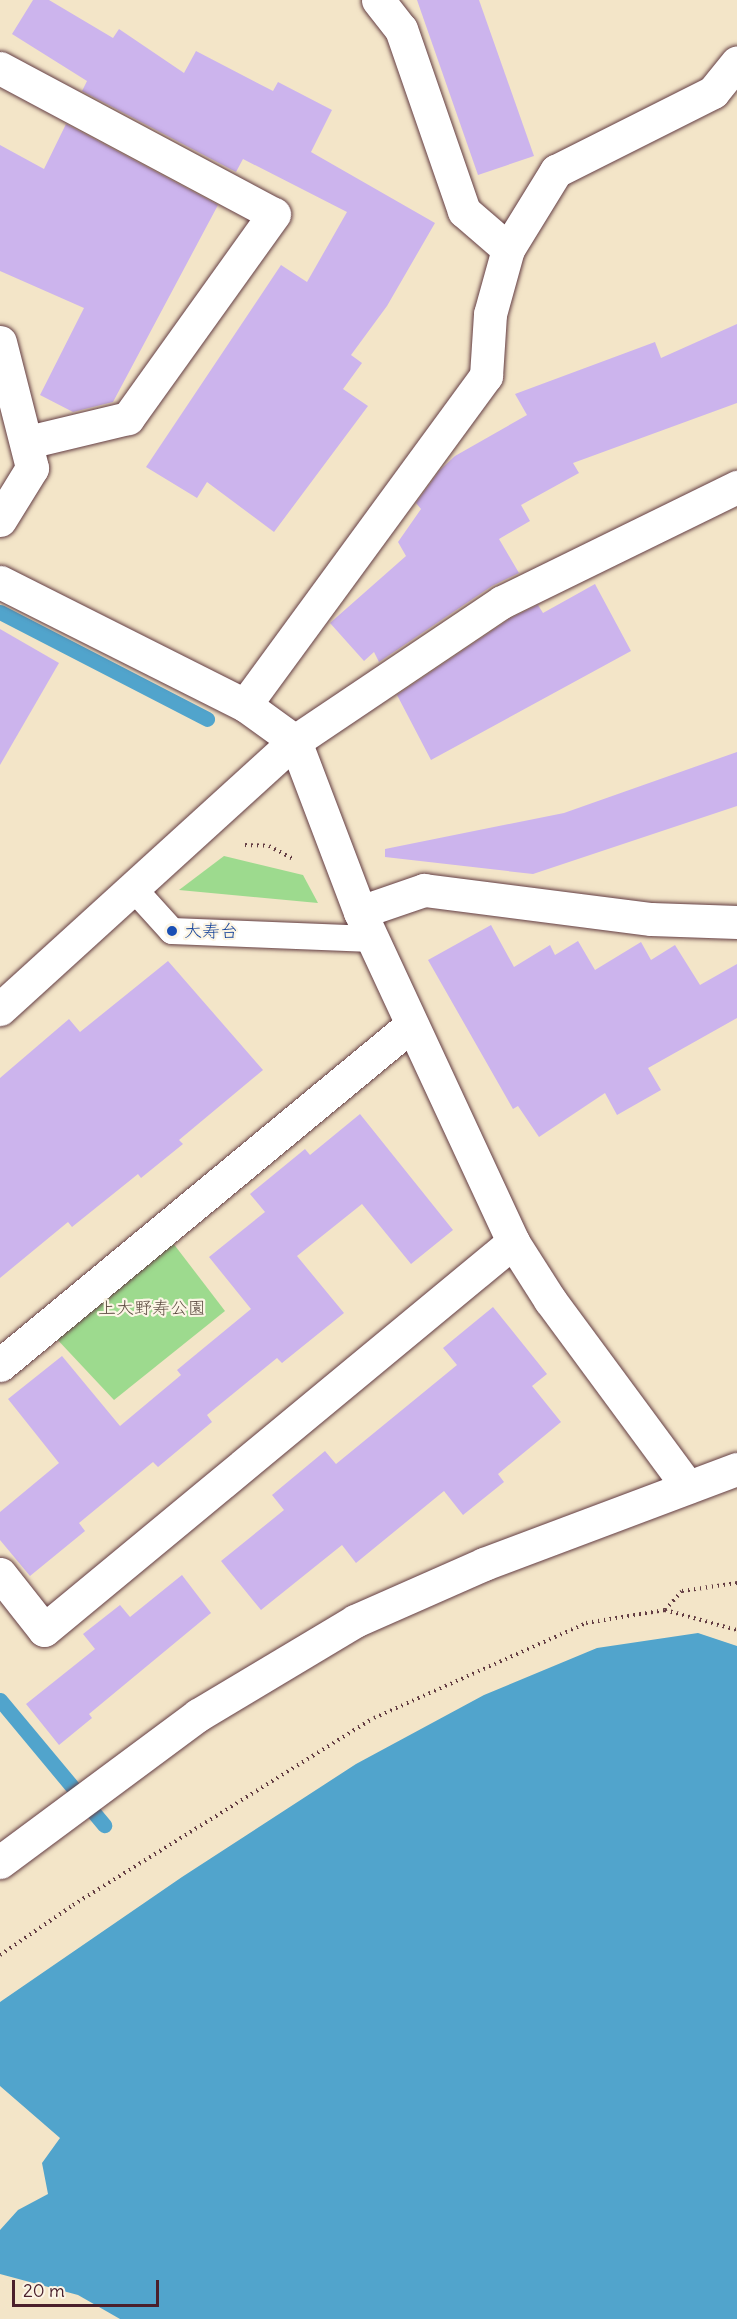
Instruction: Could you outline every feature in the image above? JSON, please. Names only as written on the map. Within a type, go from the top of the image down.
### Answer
[{"type":"street","points":[[378,0],[400,29],[464,211],[508,249]]},
{"type":"street","points":[[245,705],[486,376],[490,314],[508,249],[556,171],[713,92],[737,62]]},
{"type":"street","points":[[0,68],[274,213],[128,418],[28,442]]},
{"type":"street","points":[[0,342],[28,442],[32,468],[0,520]]},
{"type":"street","points":[[0,1009],[296,741],[502,602],[737,487]]},
{"type":"street","points":[[0,582],[245,705],[296,741],[366,925],[410,1026],[513,1242],[550,1300],[688,1487]]},
{"type":"street","points":[[366,925],[424,890],[651,919],[737,922]]},
{"type":"street","points":[[0,1365],[410,1026]]},
{"type":"street","points":[[0,1574],[44,1629],[513,1242]]},
{"type":"street","points":[[0,1862],[198,1715],[355,1621],[483,1564],[737,1469]]},
{"type":"lane","points":[[133,888],[172,931],[366,925]]},
{"type":"path","points":[[242,844],[269,846],[302,862]]},
{"type":"path","points":[[665,1610],[682,1591],[737,1583]]},
{"type":"path","points":[[0,1955],[72,1905],[374,1718],[586,1623],[665,1610],[737,1630]]},
{"type":"green space","points":[[224,856],[303,875],[318,903],[179,890]]},
{"type":"green space","name":"上大野寿公園","points":[[163,1230],[225,1311],[114,1400],[54,1336]]},
{"type":"water","points":[[698,1633],[737,1646],[737,2319],[120,2319],[78,2295],[0,2274],[0,2230],[18,2210],[48,2194],[42,2163],[60,2138],[0,2086],[0,2002],[182,1877],[356,1764],[484,1695],[597,1648]]},
{"type":"building","points":[[33,0],[49,0],[113,38],[119,29],[184,73],[196,51],[273,91],[278,82],[332,110],[311,152],[435,223],[387,306],[351,355],[362,363],[343,389],[368,406],[274,532],[207,482],[197,498],[146,467],[281,265],[307,282],[347,212],[243,159],[236,172],[82,91],[87,81],[12,34]]},
{"type":"building","points":[[417,0],[479,0],[534,156],[478,175]]},
{"type":"building","points":[[66,124],[218,205],[113,402],[73,412],[40,395],[84,308],[0,271],[0,145],[44,169]]},
{"type":"building","points":[[737,324],[737,403],[573,463],[579,473],[521,505],[530,521],[499,539],[519,573],[492,586],[379,662],[374,652],[364,661],[330,623],[406,556],[398,542],[421,509],[416,503],[440,470],[455,456],[527,415],[515,394],[655,342],[661,358]]},
{"type":"building","points":[[595,584],[631,651],[431,760],[397,695],[511,618],[538,605],[543,613]]},
{"type":"building","points":[[0,629],[59,663],[0,765]]},
{"type":"building","points":[[737,752],[737,806],[533,874],[385,857],[385,849],[564,813]]},
{"type":"building","points":[[491,925],[514,967],[550,945],[555,955],[578,941],[595,970],[641,942],[651,960],[675,945],[700,985],[737,964],[737,1018],[648,1068],[661,1090],[617,1115],[605,1093],[539,1137],[518,1106],[513,1109],[428,960]]},
{"type":"building","points":[[168,961],[263,1070],[179,1140],[183,1144],[141,1178],[138,1174],[72,1227],[68,1222],[0,1278],[0,1078],[69,1019],[80,1032]]},
{"type":"building","points":[[360,1114],[453,1230],[411,1264],[362,1204],[297,1256],[344,1313],[282,1363],[277,1358],[207,1415],[212,1422],[158,1467],[153,1462],[79,1523],[85,1531],[30,1576],[0,1540],[0,1512],[59,1463],[8,1399],[62,1356],[120,1426],[181,1375],[177,1370],[251,1309],[209,1257],[265,1212],[250,1194],[305,1149],[310,1155]]},
{"type":"building","points":[[493,1307],[547,1374],[532,1386],[561,1422],[498,1474],[504,1482],[463,1515],[444,1491],[356,1563],[342,1545],[261,1610],[221,1561],[284,1510],[272,1495],[325,1451],[336,1464],[457,1365],[443,1348]]},
{"type":"building","points":[[182,1575],[211,1613],[89,1714],[92,1718],[59,1745],[26,1704],[95,1649],[83,1634],[120,1605],[130,1617]]},
{"type":"waterway","points":[[0,612],[207,719]]},
{"type":"waterway","points":[[0,1700],[104,1825]]},
{"type":"place","name":"大寿台","points":[[172,931]]}]
